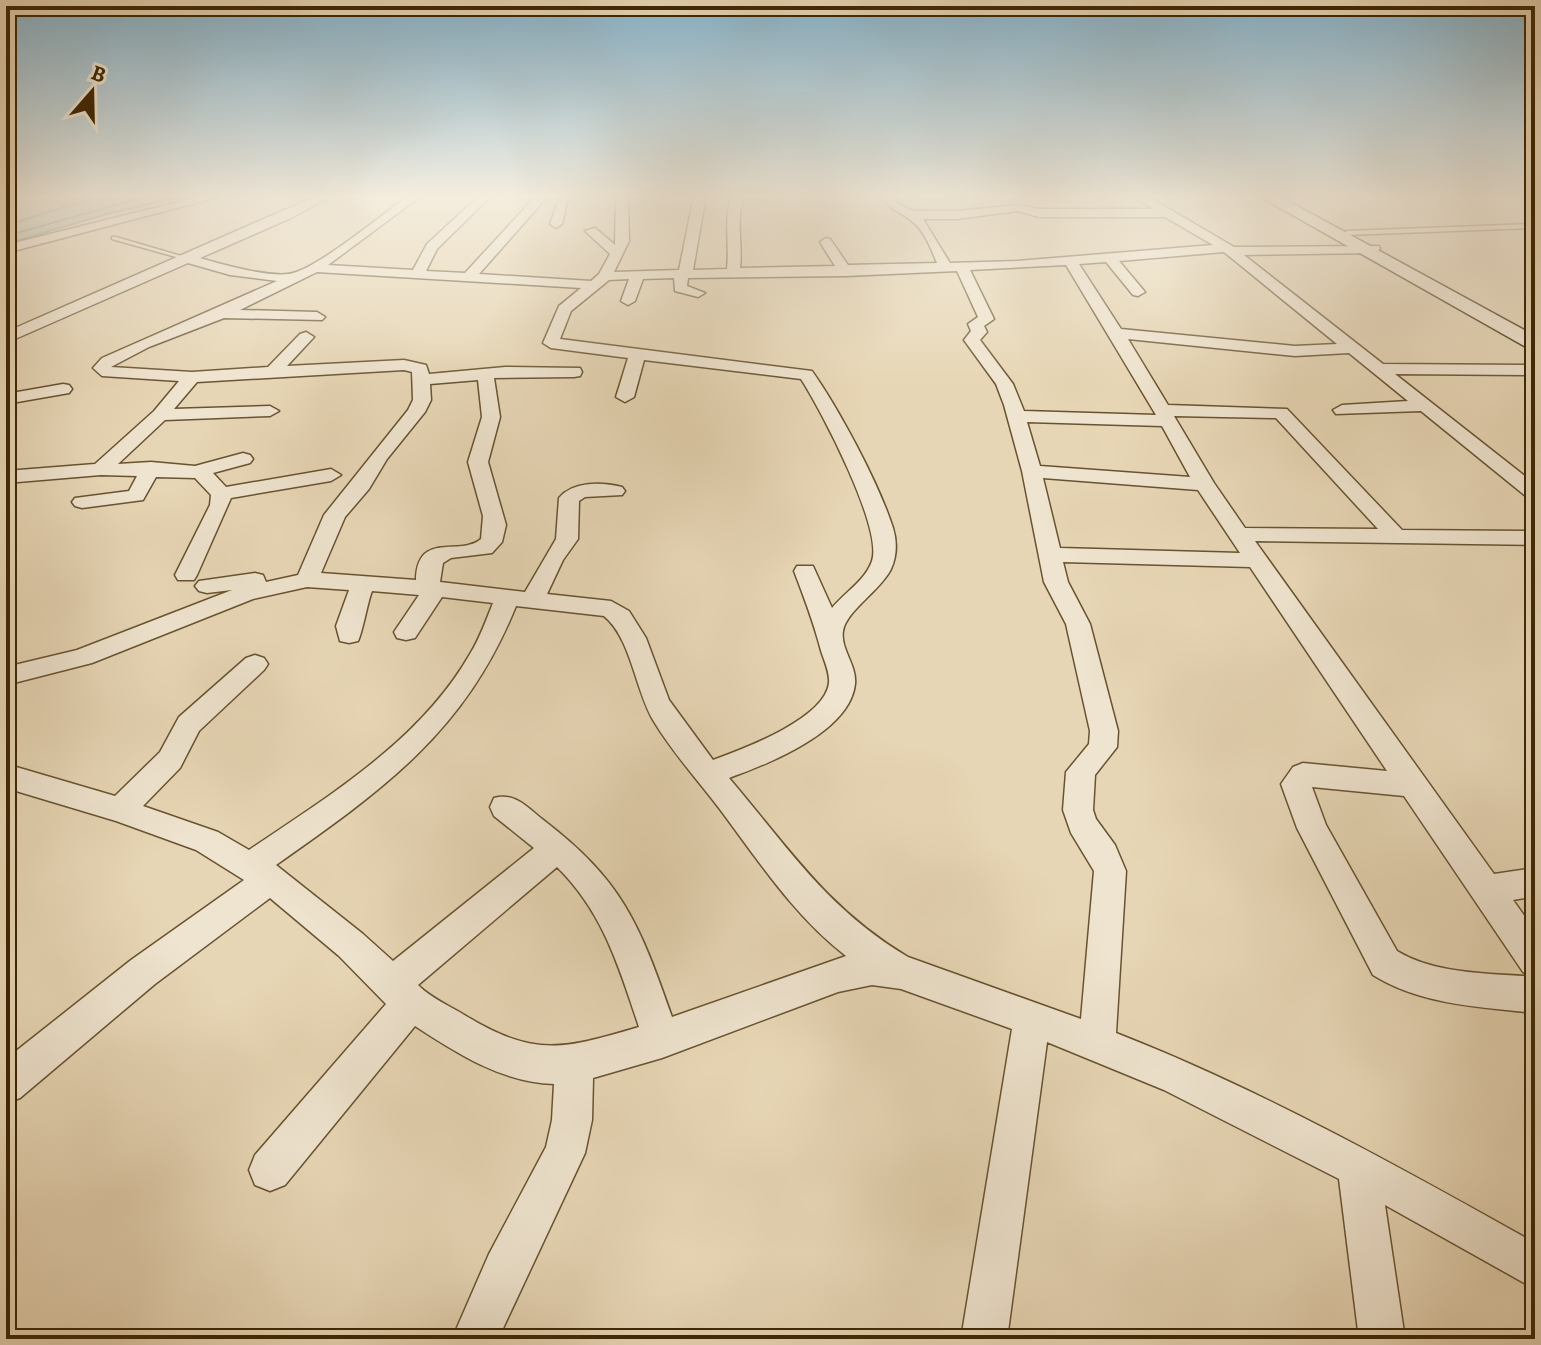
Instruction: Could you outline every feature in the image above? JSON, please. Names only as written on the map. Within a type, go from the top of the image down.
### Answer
[{"type":"main road","points":[[1385,259],[1535,345]]},
{"type":"main road","points":[[1387,259],[1535,336]]},
{"type":"street","points":[[10,333],[183,259]]},
{"type":"street","points":[[188,259],[230,271],[294,279]]},
{"type":"street","points":[[6,676],[83,657],[247,593],[294,582],[335,515],[362,485],[379,457],[416,412],[422,400],[420,369],[404,365],[192,377],[108,372],[101,368],[108,361],[143,344],[220,314],[294,279],[328,259]]},
{"type":"street","points":[[417,275],[426,259]]},
{"type":"street","points":[[469,277],[485,259]]},
{"type":"street","points":[[612,259],[599,281],[564,309],[551,343],[809,377],[878,519],[885,544],[884,557],[875,578],[835,621],[830,632]]},
{"type":"street","points":[[686,259],[680,288],[698,293]]},
{"type":"street","points":[[733,273],[735,259]]},
{"type":"street","points":[[837,259],[846,272]]},
{"type":"street","points":[[948,259],[986,319],[976,324],[979,332],[972,340],[1004,384],[1016,416],[1032,471],[1056,582],[1073,609],[1104,731],[1103,747],[1081,772],[1078,810],[1087,834],[1104,855],[1110,871],[1097,1043]]},
{"type":"street","points":[[315,268],[599,281],[637,275],[846,272],[1103,259]]},
{"type":"street","points":[[1111,259],[1138,292]]},
{"type":"street","points":[[1240,259],[1535,494]]},
{"type":"street","points":[[1071,262],[1117,333],[1204,484],[1535,960]]},
{"type":"street","points":[[547,281],[554,267]]},
{"type":"street","points":[[628,301],[637,275]]},
{"type":"street","points":[[220,314],[317,317]]},
{"type":"street","points":[[1117,333],[1295,351],[1352,348]]},
{"type":"street","points":[[273,371],[306,337]]},
{"type":"street","points":[[625,397],[637,355]]},
{"type":"street","points":[[1378,369],[1535,370]]},
{"type":"street","points":[[421,380],[485,373],[574,372]]},
{"type":"street","points":[[406,632],[425,608],[431,589],[427,570],[434,559],[448,552],[484,548],[492,540],[495,524],[478,459],[480,443],[491,421],[485,373]]},
{"type":"street","points":[[101,469],[160,415],[192,377]]},
{"type":"street","points":[[6,399],[63,389]]},
{"type":"street","points":[[1342,410],[1424,406]]},
{"type":"street","points":[[160,415],[270,411]]},
{"type":"street","points":[[1016,416],[1281,413],[1397,537]]},
{"type":"street","points":[[6,477],[101,469],[198,471],[243,459]]},
{"type":"street","points":[[82,502],[136,496],[151,468]]},
{"type":"street","points":[[198,471],[220,493],[220,505],[196,581],[363,582],[601,606],[624,619],[656,701],[708,773],[819,909],[862,949],[901,972],[1032,1018],[1177,1076],[1358,1167],[1535,1267]]},
{"type":"street","points":[[1032,471],[1204,484]]},
{"type":"street","points":[[220,493],[331,475]]},
{"type":"street","points":[[220,493],[265,483]]},
{"type":"street","points":[[6,1084],[417,740],[450,702],[519,600],[567,539],[569,498],[581,491],[615,491]]},
{"type":"street","points":[[1241,534],[1535,538]]},
{"type":"street","points":[[1049,555],[1255,560]]},
{"type":"street","points":[[708,773],[742,763],[794,737],[827,710],[842,688],[830,632],[805,571]]},
{"type":"street","points":[[349,635],[348,626],[363,582]]},
{"type":"street","points":[[120,810],[170,760],[189,724],[255,664]]},
{"type":"street","points":[[1413,785],[1303,775],[1296,784],[1312,828],[1385,963],[1406,974],[1467,988],[1535,995]]},
{"type":"street","points":[[6,776],[120,810],[207,841],[260,873],[351,945],[402,994],[476,1043],[509,1058],[537,1064],[574,1065],[662,1039],[838,975],[872,968],[901,972]]},
{"type":"street","points":[[505,807],[556,849],[602,896],[622,936],[662,1039]]},
{"type":"street","points":[[270,1170],[402,994],[556,849]]},
{"type":"street","points":[[1486,890],[1535,882]]},
{"type":"street","points":[[984,1339],[1032,1018]]},
{"type":"street","points":[[475,1339],[505,1270],[565,1153],[572,1120],[574,1065]]},
{"type":"street","points":[[1358,1167],[1382,1339]]}]
